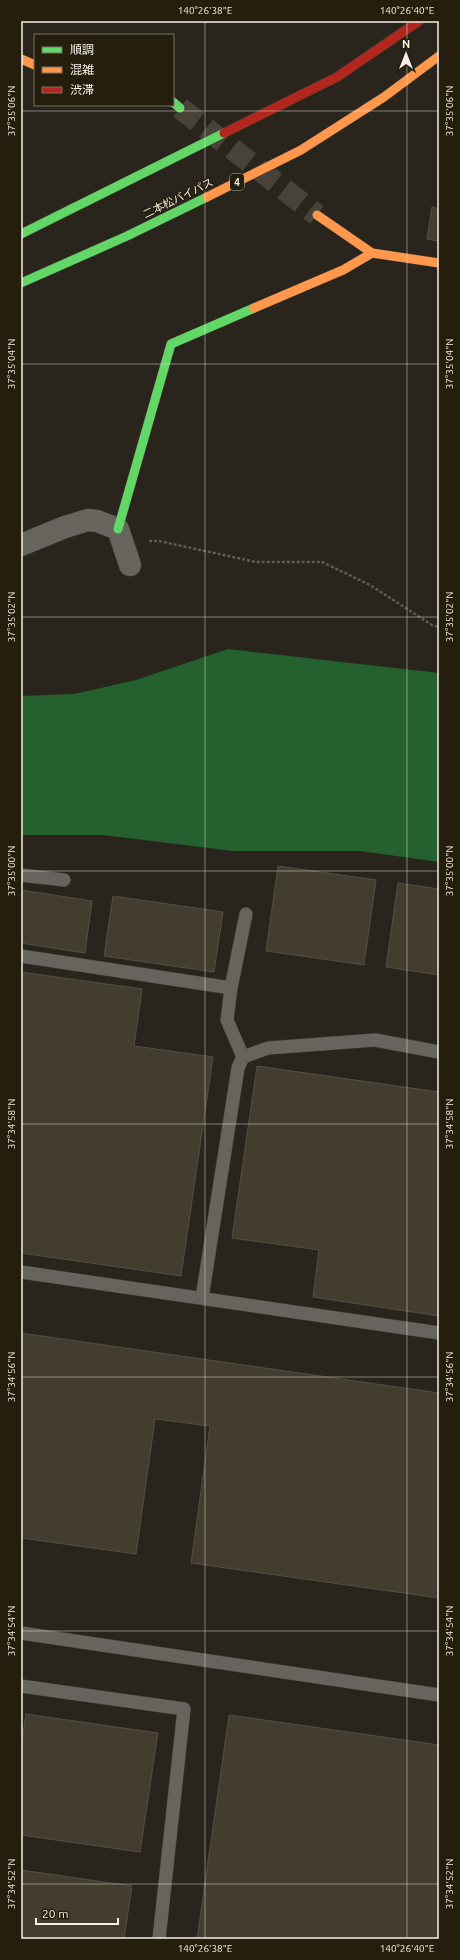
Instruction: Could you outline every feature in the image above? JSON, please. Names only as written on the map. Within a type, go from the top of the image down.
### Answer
[{"type":"main road","points":[[21,234],[337,77],[419,21]]},
{"type":"main road","name":"二本松バイパス","points":[[21,283],[127,236],[301,150],[384,97],[439,56]]},
{"type":"main road","points":[[21,59],[34,65]]},
{"type":"main road","points":[[317,215],[372,253],[439,263]]},
{"type":"main road","points":[[120,535],[171,344],[343,270],[372,253]]},
{"type":"street","points":[[21,545],[88,520],[97,521],[120,535],[130,565]]},
{"type":"lane","points":[[21,875],[64,880]]},
{"type":"lane","points":[[202,1298],[238,1068],[243,1056],[227,1020],[231,988],[246,914]]},
{"type":"lane","points":[[21,956],[231,988]]},
{"type":"lane","points":[[243,1056],[268,1048],[375,1040],[439,1052]]},
{"type":"lane","points":[[21,1272],[439,1333]]},
{"type":"lane","points":[[21,1633],[439,1695]]},
{"type":"lane","points":[[21,1686],[184,1709],[159,1939]]},
{"type":"path","points":[[120,535],[159,541],[256,562],[322,562],[370,584],[432,625],[439,627]]},
{"type":"green space","points":[[228,649],[439,673],[439,862],[360,851],[233,851],[103,835],[21,835],[21,696],[74,694],[136,680]]},
{"type":"building","points":[[432,207],[439,209],[439,241],[427,239]]},
{"type":"building","points":[[278,866],[376,880],[364,965],[266,951]]},
{"type":"building","points":[[398,883],[439,889],[439,975],[386,967]]},
{"type":"building","points":[[21,890],[92,901],[85,953],[21,943]]},
{"type":"building","points":[[113,896],[223,912],[214,972],[104,956]]},
{"type":"building","points":[[21,972],[142,989],[134,1046],[213,1057],[181,1276],[21,1253]]},
{"type":"building","points":[[257,1066],[439,1092],[439,1316],[313,1297],[319,1250],[232,1238]]},
{"type":"building","points":[[21,1333],[439,1393],[439,1598],[191,1563],[210,1426],[155,1419],[136,1554],[21,1538]]},
{"type":"building","points":[[26,1714],[158,1733],[140,1852],[21,1835],[21,1747]]},
{"type":"building","points":[[229,1715],[439,1745],[439,1939],[197,1939]]},
{"type":"building","points":[[21,1870],[132,1886],[124,1939],[21,1939]]},
{"type":"tunnel","points":[[180,108],[317,215]]},
{"type":"traffic: fast","points":[[174,103],[180,108]]},
{"type":"traffic: fast","points":[[21,234],[224,133]]},
{"type":"traffic: fast","points":[[21,283],[127,236],[207,197]]},
{"type":"traffic: fast","points":[[118,529],[171,344],[254,308]]},
{"type":"traffic: slow","points":[[207,197],[301,150],[384,97],[439,56]]},
{"type":"traffic: slow","points":[[21,59],[34,65]]},
{"type":"traffic: slow","points":[[317,215],[372,253],[439,263]]},
{"type":"traffic: slow","points":[[254,308],[343,270],[372,253]]},
{"type":"traffic: jam","points":[[224,133],[337,77],[419,21]]}]
